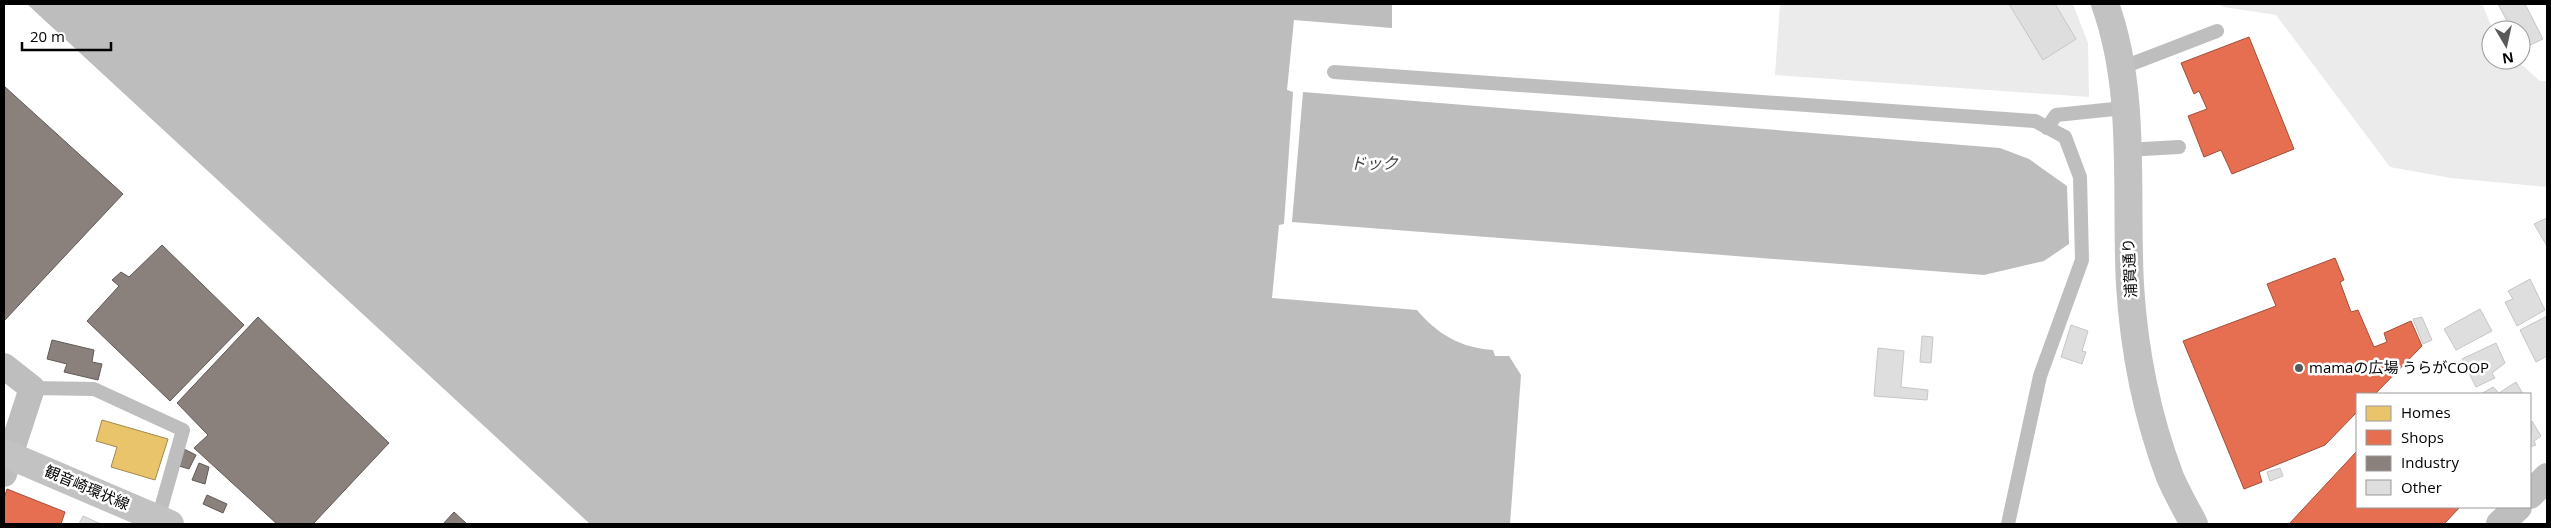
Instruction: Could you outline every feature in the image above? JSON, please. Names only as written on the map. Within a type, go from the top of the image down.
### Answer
[{"type":"main road","name":"浦賀通り","points":[[2105,4],[2113,25],[2121,68],[2126,150],[2130,285],[2135,340],[2151,417],[2171,478],[2194,524]]},
{"type":"main road","name":"観音崎環状線","points":[[6,461],[162,523]]},
{"type":"street","points":[[4,366],[32,388],[6,461]]},
{"type":"street","points":[[2531,494],[2547,477]]},
{"type":"street","points":[[2500,524],[2517,508]]},
{"type":"lane","points":[[2121,68],[2217,31]]},
{"type":"lane","points":[[1334,72],[2035,122],[2065,137],[2080,177],[2082,260],[2040,376],[2008,524]]},
{"type":"lane","points":[[2047,128],[2056,115],[2124,108]]},
{"type":"lane","points":[[2126,150],[2179,147]]},
{"type":"lane","points":[[32,388],[94,389],[184,430],[162,523]]},
{"type":"shaded area","points":[[1780,4],[2073,4],[2088,43],[2089,97],[1775,75]]},
{"type":"shaded area","points":[[2218,4],[2482,4],[2489,20],[2481,20],[2481,70],[2527,70],[2540,81],[2547,81],[2547,187],[2451,178],[2390,167],[2276,15],[2224,7]]},
{"type":"water","points":[[27,4],[1392,4],[1392,28],[1294,20],[1287,90],[1293,92],[1284,224],[1279,225],[1272,298],[1417,310],[1441,333],[1460,343],[1481,349],[1493,350],[1495,356],[1509,356],[1521,375],[1510,524],[590,524]]},
{"type":"water","name":"ドック","points":[[1303,92],[2000,148],[2029,159],[2067,186],[2069,244],[2044,261],[1984,275],[1292,222]]},
{"type":"building: Homes","points":[[102,420],[168,439],[155,480],[111,467],[117,447],[96,441]]},
{"type":"building: Shops","points":[[2249,37],[2294,149],[2232,174],[2221,150],[2204,157],[2188,116],[2207,109],[2199,91],[2194,94],[2181,63]]},
{"type":"building: Shops","points":[[2335,258],[2344,280],[2340,282],[2351,312],[2358,310],[2374,347],[2387,342],[2384,333],[2411,321],[2422,346],[2376,393],[2356,393],[2356,413],[2325,445],[2259,472],[2262,482],[2244,489],[2183,341],[2276,306],[2267,284]]},
{"type":"building: Shops","points":[[2356,452],[2356,508],[2459,508],[2444,524],[2289,524]]},
{"type":"building: Shops","points":[[7,489],[65,512],[61,524],[4,524],[4,498]]},
{"type":"building: Industry","points":[[4,86],[123,194],[4,321]]},
{"type":"building: Industry","points":[[162,245],[244,325],[170,401],[87,321],[119,286],[112,280],[121,272],[129,277]]},
{"type":"building: Industry","points":[[258,317],[389,443],[313,524],[277,524],[194,448],[208,435],[177,403]]},
{"type":"building: Industry","points":[[52,340],[94,350],[92,362],[102,364],[98,380],[64,372],[67,364],[47,359]]},
{"type":"building: Industry","points":[[184,449],[196,455],[189,469],[179,466]]},
{"type":"building: Industry","points":[[199,463],[209,467],[205,484],[192,480]]},
{"type":"building: Industry","points":[[207,495],[227,504],[223,513],[203,504]]},
{"type":"building: Industry","points":[[454,512],[467,524],[443,524]]},
{"type":"building: Other","points":[[2009,4],[2055,4],[2076,39],[2043,60]]},
{"type":"building: Other","points":[[2498,4],[2525,4],[2543,39],[2531,45],[2531,20],[2507,20]]},
{"type":"building: Other","points":[[2547,218],[2547,246],[2534,224]]},
{"type":"building: Other","points":[[2530,279],[2545,310],[2517,326],[2505,302],[2513,299],[2508,291]]},
{"type":"building: Other","points":[[2480,309],[2492,331],[2456,350],[2444,329]]},
{"type":"building: Other","points":[[2547,316],[2547,356],[2536,362],[2520,330]]},
{"type":"building: Other","points":[[2422,317],[2432,340],[2423,344],[2413,319]]},
{"type":"building: Other","points":[[2071,325],[2088,331],[2082,351],[2086,352],[2082,364],[2061,357]]},
{"type":"building: Other","points":[[1922,336],[1933,337],[1931,363],[1920,362]]},
{"type":"building: Other","points":[[2496,343],[2505,363],[2492,373],[2495,378],[2476,387],[2462,359]]},
{"type":"building: Other","points":[[1878,348],[1904,351],[1901,387],[1928,390],[1927,400],[1874,396]]},
{"type":"building: Other","points":[[2516,382],[2522,393],[2499,393]]},
{"type":"building: Other","points":[[2493,387],[2499,393],[2483,393]]},
{"type":"building: Other","points":[[2532,421],[2541,436],[2534,441],[2536,445],[2531,447]]},
{"type":"building: Other","points":[[2280,468],[2283,476],[2270,481],[2267,472]]},
{"type":"building: Other","points":[[83,516],[101,524],[79,524]]},
{"type":"place","name":"mamaの広場 うらがCOOP","points":[[2299,368]]}]
